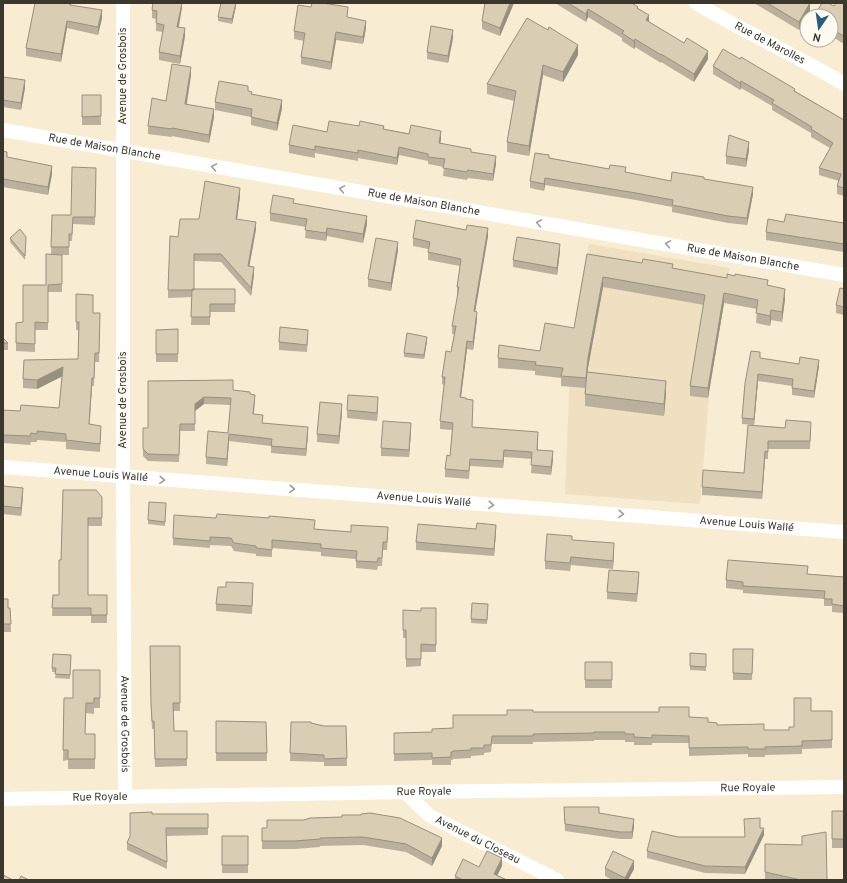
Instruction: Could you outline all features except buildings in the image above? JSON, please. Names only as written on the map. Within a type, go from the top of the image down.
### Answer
[{"type":"street","name":"Avenue de Grosbois","points":[[123,3],[125,796]]},
{"type":"street","name":"Rue de Marolles","points":[[696,3],[727,22],[844,84]]},
{"type":"street","name":"Rue de Maison Blanche","points":[[3,130],[844,275]]},
{"type":"street","name":"Avenue Louis Wallé","points":[[3,467],[844,532]]},
{"type":"street","name":"Rue Royale","points":[[3,799],[405,792],[844,787]]},
{"type":"street","name":"Avenue du Closeau","points":[[405,792],[430,816],[557,880]]},
{"type":"shaded area","points":[[589,244],[730,268],[710,385],[700,504],[565,494],[570,368]]}]
